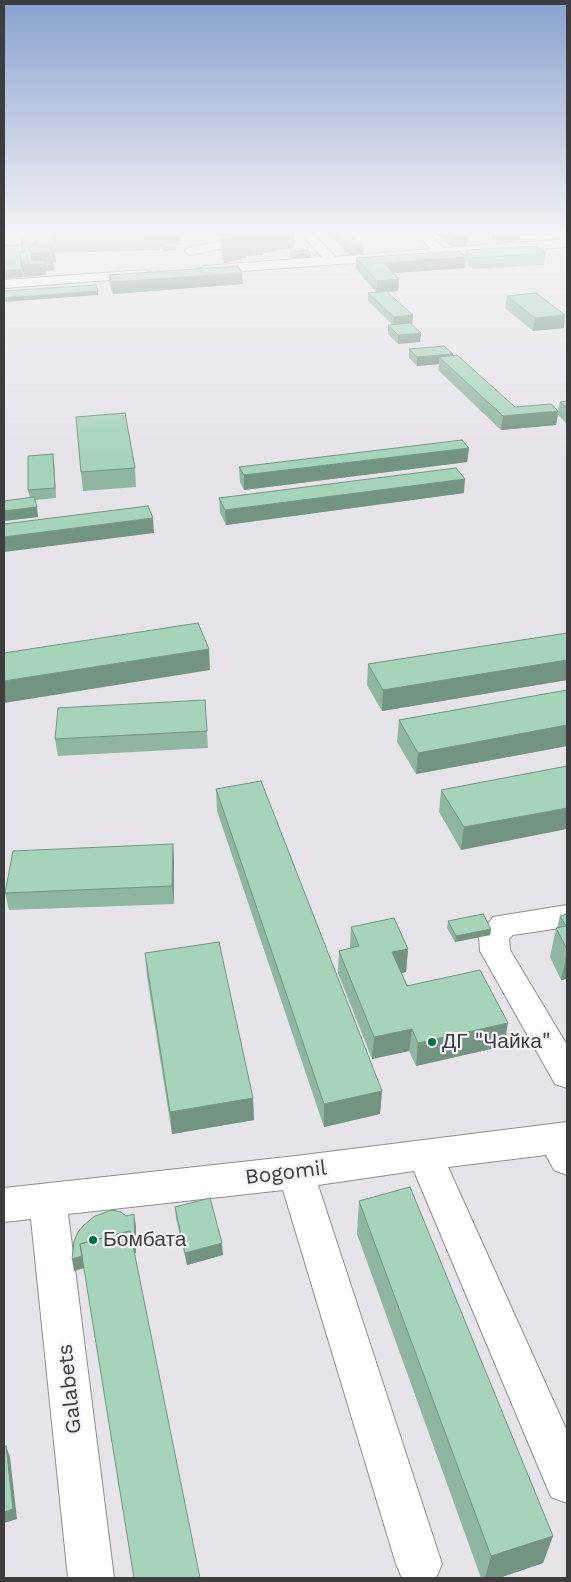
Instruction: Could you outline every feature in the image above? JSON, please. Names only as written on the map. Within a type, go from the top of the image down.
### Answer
[{"type":"street","points":[[567,916],[504,925],[494,936],[495,951],[567,1074]]},
{"type":"street","name":"Bogomil","points":[[4,1205],[296,1172],[424,1154],[564,1145]]},
{"type":"street","points":[[424,1154],[567,1481]]},
{"type":"street","points":[[296,1172],[419,1564]]},
{"type":"street","name":"Galabets","points":[[48,1200],[91,1578]]},
{"type":"building","points":[[383,307],[404,307],[413,315],[394,317]]},
{"type":"building","points":[[521,307],[554,307],[565,315],[535,318]]},
{"type":"building","points":[[410,323],[421,333],[398,335],[388,325]]},
{"type":"building","points":[[444,346],[453,354],[417,357],[409,349]]},
{"type":"building","points":[[457,355],[515,407],[551,404],[558,411],[503,416],[439,357]]},
{"type":"building","points":[[567,401],[567,408],[560,402]]},
{"type":"building","points":[[125,413],[135,468],[81,472],[76,417]]},
{"type":"building","points":[[462,440],[469,448],[244,475],[239,467]]},
{"type":"building","points":[[53,454],[55,488],[28,490],[28,456]]},
{"type":"building","points":[[456,468],[465,479],[225,510],[219,498]]},
{"type":"building","points":[[34,497],[37,507],[4,511],[4,501]]},
{"type":"building","points":[[148,506],[153,518],[4,537],[4,524]]},
{"type":"building","points":[[198,623],[209,649],[4,681],[4,653]]},
{"type":"building","points":[[567,633],[567,660],[383,690],[368,664]]},
{"type":"building","points":[[567,690],[567,725],[418,753],[399,720]]},
{"type":"building","points":[[205,700],[207,731],[55,739],[58,708]]},
{"type":"building","points":[[567,766],[567,808],[464,827],[441,790]]},
{"type":"building","points":[[261,781],[382,1091],[324,1104],[216,789]]},
{"type":"building","points":[[173,844],[172,886],[5,893],[13,851]]},
{"type":"building","points":[[483,914],[491,929],[456,936],[448,921]]},
{"type":"building","points":[[567,914],[567,949],[556,928],[566,926],[560,916]]},
{"type":"building","points":[[394,918],[408,949],[392,952],[407,986],[480,970],[508,1023],[418,1043],[412,1029],[374,1037],[339,951],[359,946],[351,927]]},
{"type":"building","points":[[219,942],[253,1098],[170,1112],[145,953]]},
{"type":"building","points":[[410,1187],[553,1536],[491,1556],[359,1201]]},
{"type":"building","points":[[210,1198],[222,1243],[185,1253],[175,1207]]},
{"type":"building","points":[[112,1210],[121,1212],[126,1216],[134,1214],[135,1241],[132,1242],[130,1231],[80,1244],[82,1256],[72,1259],[74,1241],[78,1232],[95,1216]]},
{"type":"building","points":[[130,1231],[200,1578],[134,1578],[80,1244]]},
{"type":"building","points":[[6,1446],[13,1509],[4,1512],[4,1447]]},
{"type":"place","name":"ДГ \"Чайка\"","points":[[432,1042]]},
{"type":"place","name":"Бомбата","points":[[93,1240]]}]
